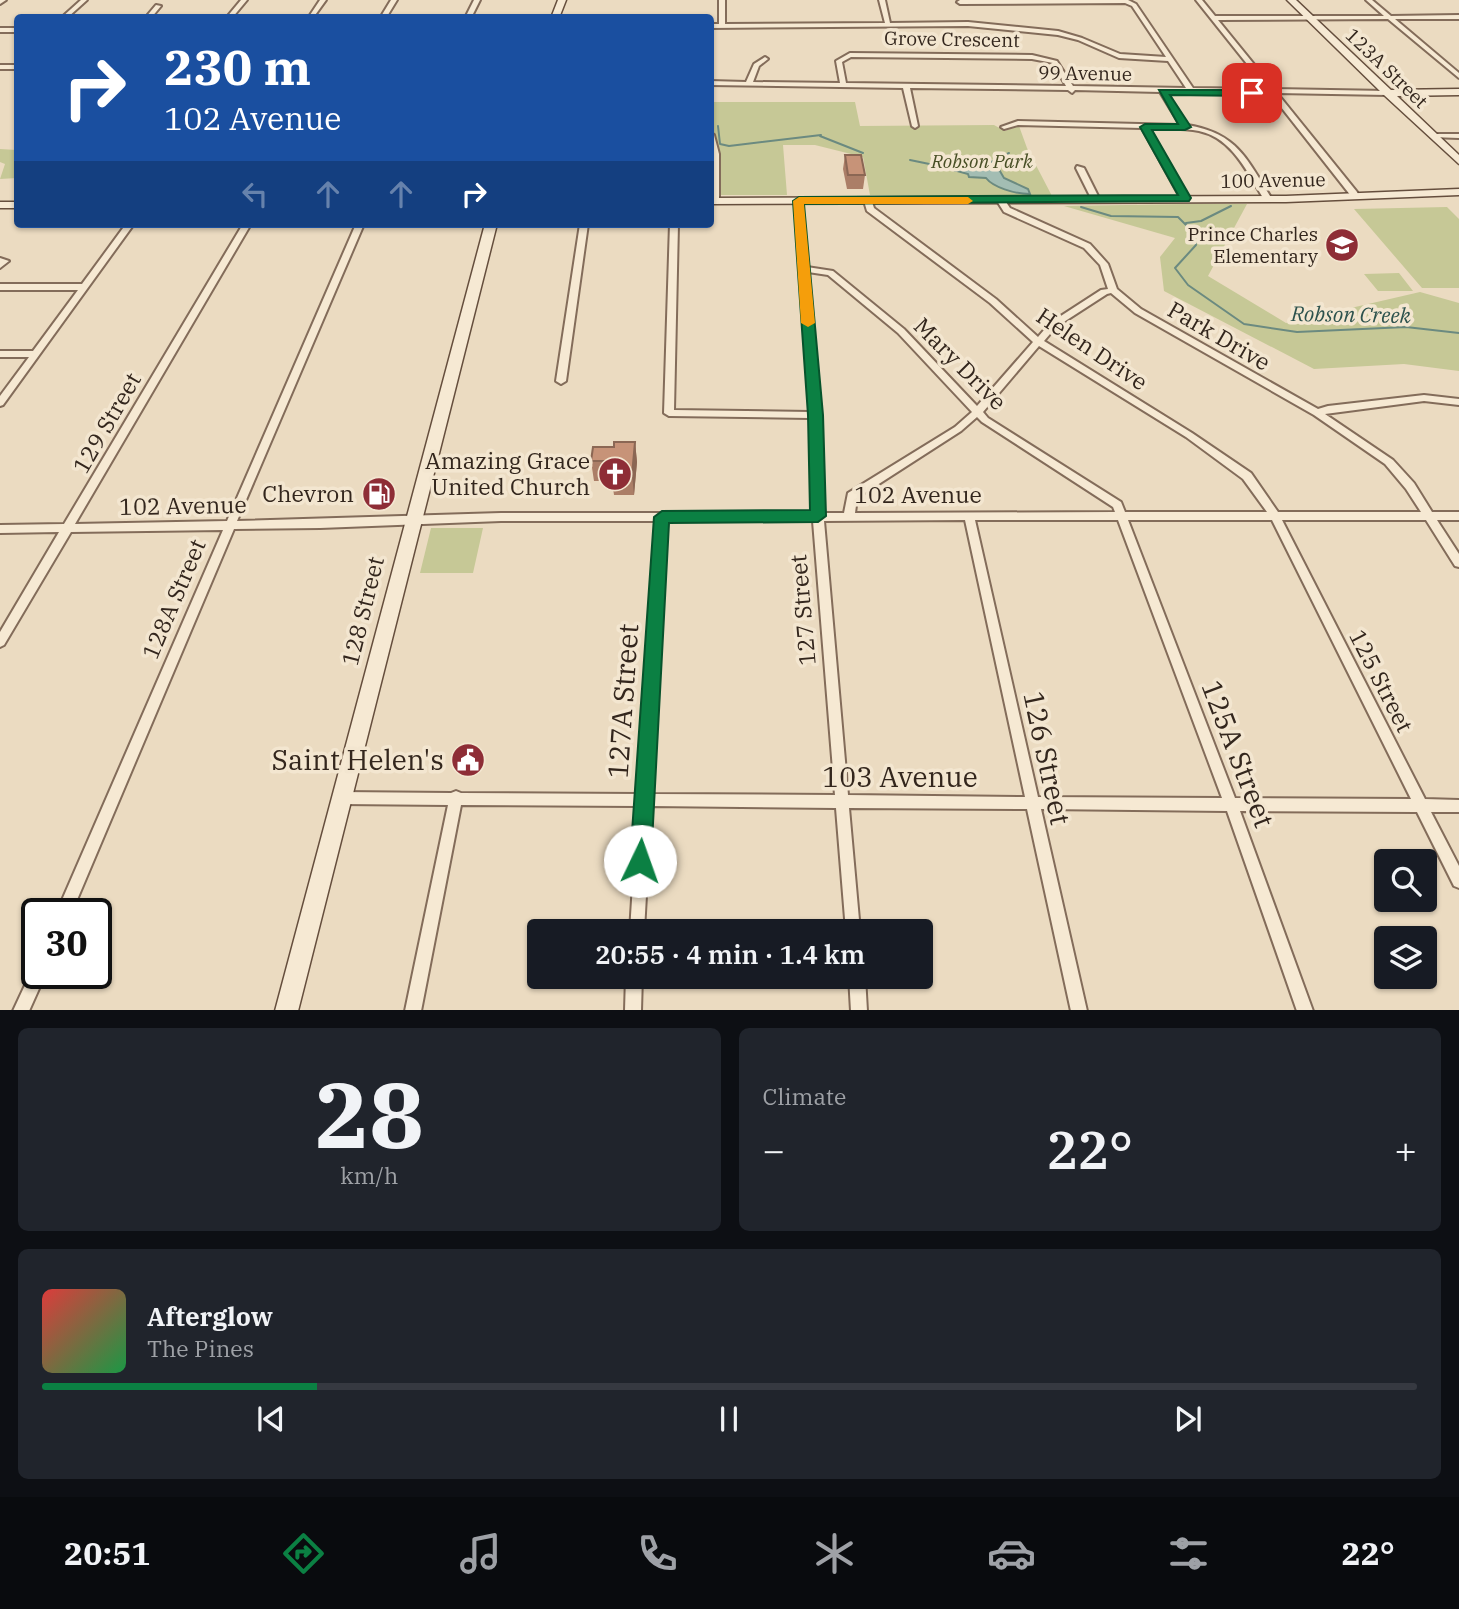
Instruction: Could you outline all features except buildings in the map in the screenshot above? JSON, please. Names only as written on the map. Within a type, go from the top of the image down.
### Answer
[{"type":"street","points":[[68,14],[84,0]]},
{"type":"street","points":[[232,14],[244,0]]},
{"type":"street","points":[[722,0],[722,26]]},
{"type":"street","points":[[882,0],[888,25]]},
{"type":"street","points":[[1199,0],[1354,194]]},
{"type":"street","name":"123A Street","points":[[1291,0],[1459,161]]},
{"type":"street","points":[[1369,0],[1459,76]]},
{"type":"street","points":[[961,3],[1128,2],[1134,5],[1192,92]]},
{"type":"street","points":[[151,14],[158,6]]},
{"type":"street","points":[[965,15],[968,24]]},
{"type":"street","points":[[1214,18],[1459,18]]},
{"type":"street","points":[[714,26],[968,24],[1072,36],[1119,57],[1170,59]]},
{"type":"street","points":[[1072,36],[1080,28]]},
{"type":"street","name":"Grove Crescent","points":[[843,84],[839,61],[850,55],[1032,57],[1055,62],[1072,90]]},
{"type":"street","points":[[749,83],[756,65],[765,59]]},
{"type":"street","name":"99 Avenue","points":[[714,83],[1163,92],[1459,92]]},
{"type":"street","points":[[906,86],[915,126]]},
{"type":"street","points":[[1163,92],[1185,127]]},
{"type":"street","points":[[1004,127],[1018,123],[1185,127],[1211,131],[1227,139],[1268,199]]},
{"type":"street","points":[[1145,127],[1185,198]]},
{"type":"street","points":[[1433,136],[1459,136]]},
{"type":"street","points":[[714,150],[714,178]]},
{"type":"street","points":[[1080,168],[1096,200]]},
{"type":"street","name":"100 Avenue","points":[[714,201],[1268,199],[1459,192]]},
{"type":"street","name":"127 Street","points":[[799,201],[815,415],[818,516],[852,919]]},
{"type":"street","name":"Helen Drive","points":[[868,201],[870,209],[993,300],[1037,341],[1189,435],[1247,476],[1265,499]]},
{"type":"street","name":"Park Drive","points":[[1001,201],[1007,210],[1087,246],[1104,264],[1113,290],[1162,326],[1317,414],[1389,462],[1410,486],[1459,564]]},
{"type":"street","points":[[0,403],[127,228]]},
{"type":"street","name":"129 Street","points":[[0,642],[245,228]]},
{"type":"street","name":"128A Street","points":[[70,898],[358,228]]},
{"type":"street","name":"128 Street","points":[[286,1010],[490,228]]},
{"type":"street","points":[[561,381],[583,228]]},
{"type":"street","points":[[674,228],[669,413],[815,415]]},
{"type":"street","points":[[0,260],[5,261],[0,266]]},
{"type":"street","name":"Mary Drive","points":[[804,270],[830,273],[901,331],[976,413],[1117,505],[1122,516]]},
{"type":"street","points":[[0,287],[85,287]]},
{"type":"street","points":[[849,516],[852,496],[958,429],[976,413],[1053,325],[1104,292],[1113,290]]},
{"type":"street","points":[[0,354],[36,354]]},
{"type":"street","points":[[1317,414],[1328,409],[1424,398],[1459,402]]},
{"type":"street","name":"125 Street","points":[[1265,499],[1459,881]]},
{"type":"street","name":"126 Street","points":[[969,516],[1079,1010]]},
{"type":"street","name":"125A Street","points":[[1122,516],[1231,804],[1305,1010]]},
{"type":"street","name":"102 Avenue","points":[[0,529],[662,517],[1459,516]]},
{"type":"street","name":"127A Street","points":[[638,919],[662,517]]},
{"type":"street","points":[[413,1010],[456,797]]},
{"type":"street","name":"103 Avenue","points":[[341,798],[1459,806]]},
{"type":"street","points":[[22,1010],[31,989]]},
{"type":"street","points":[[633,1010],[634,989]]},
{"type":"street","points":[[858,989],[859,1010]]},
{"type":"green space","name":"Robson Park","points":[[714,102],[855,102],[860,126],[994,125],[1005,131],[1019,126],[1027,148],[1052,196],[870,195],[863,157],[815,145],[783,145],[787,195],[720,195],[718,142],[714,142]]},
{"type":"green space","points":[[0,149],[14,150],[14,178],[0,179],[5,164],[0,162]]},
{"type":"green space","points":[[1247,204],[1208,276],[1286,323],[1420,292],[1459,303],[1459,371],[1404,364],[1314,369],[1164,291],[1160,257],[1175,238],[1064,206]]},
{"type":"green space","points":[[1447,207],[1459,219],[1459,288],[1422,288],[1354,209]]},
{"type":"green space","points":[[1399,273],[1413,291],[1378,291],[1364,274]]},
{"type":"green space","points":[[431,528],[483,528],[473,573],[420,573]]},
{"type":"shaded area","points":[[981,162],[997,166],[1004,178],[1028,189],[1030,194],[1011,191],[986,178],[969,177],[968,174],[939,166],[958,167]]},
{"type":"waterway","name":"Robson Creek","points":[[718,126],[720,144],[729,146],[821,135]]},
{"type":"waterway","name":"Robson Creek","points":[[820,136],[863,153]]},
{"type":"waterway","name":"Robson Creek","points":[[989,163],[1009,153]]},
{"type":"waterway","name":"Robson Creek","points":[[910,160],[939,166]]},
{"type":"waterway","points":[[1186,223],[1201,221],[1231,206]]},
{"type":"waterway","name":"Robson Creek","points":[[1081,207],[1111,216],[1178,217],[1193,232],[1196,245],[1175,268],[1188,285],[1244,324],[1297,332],[1406,327],[1459,333]]},
{"type":"slow traffic","points":[[808,323],[799,201],[968,201]]},
{"type":"place","name":"Prince Charles Elementary","points":[[1342,245]]},
{"type":"place","name":"Amazing Grace United Church","points":[[615,474]]},
{"type":"place","name":"Chevron","points":[[379,494]]},
{"type":"place","name":"Saint Helen's","points":[[468,760]]},
{"type":"route","points":[[640,861],[662,517],[818,516],[815,415],[799,201],[1185,198],[1145,127],[1185,127],[1163,92],[1252,93]]}]
